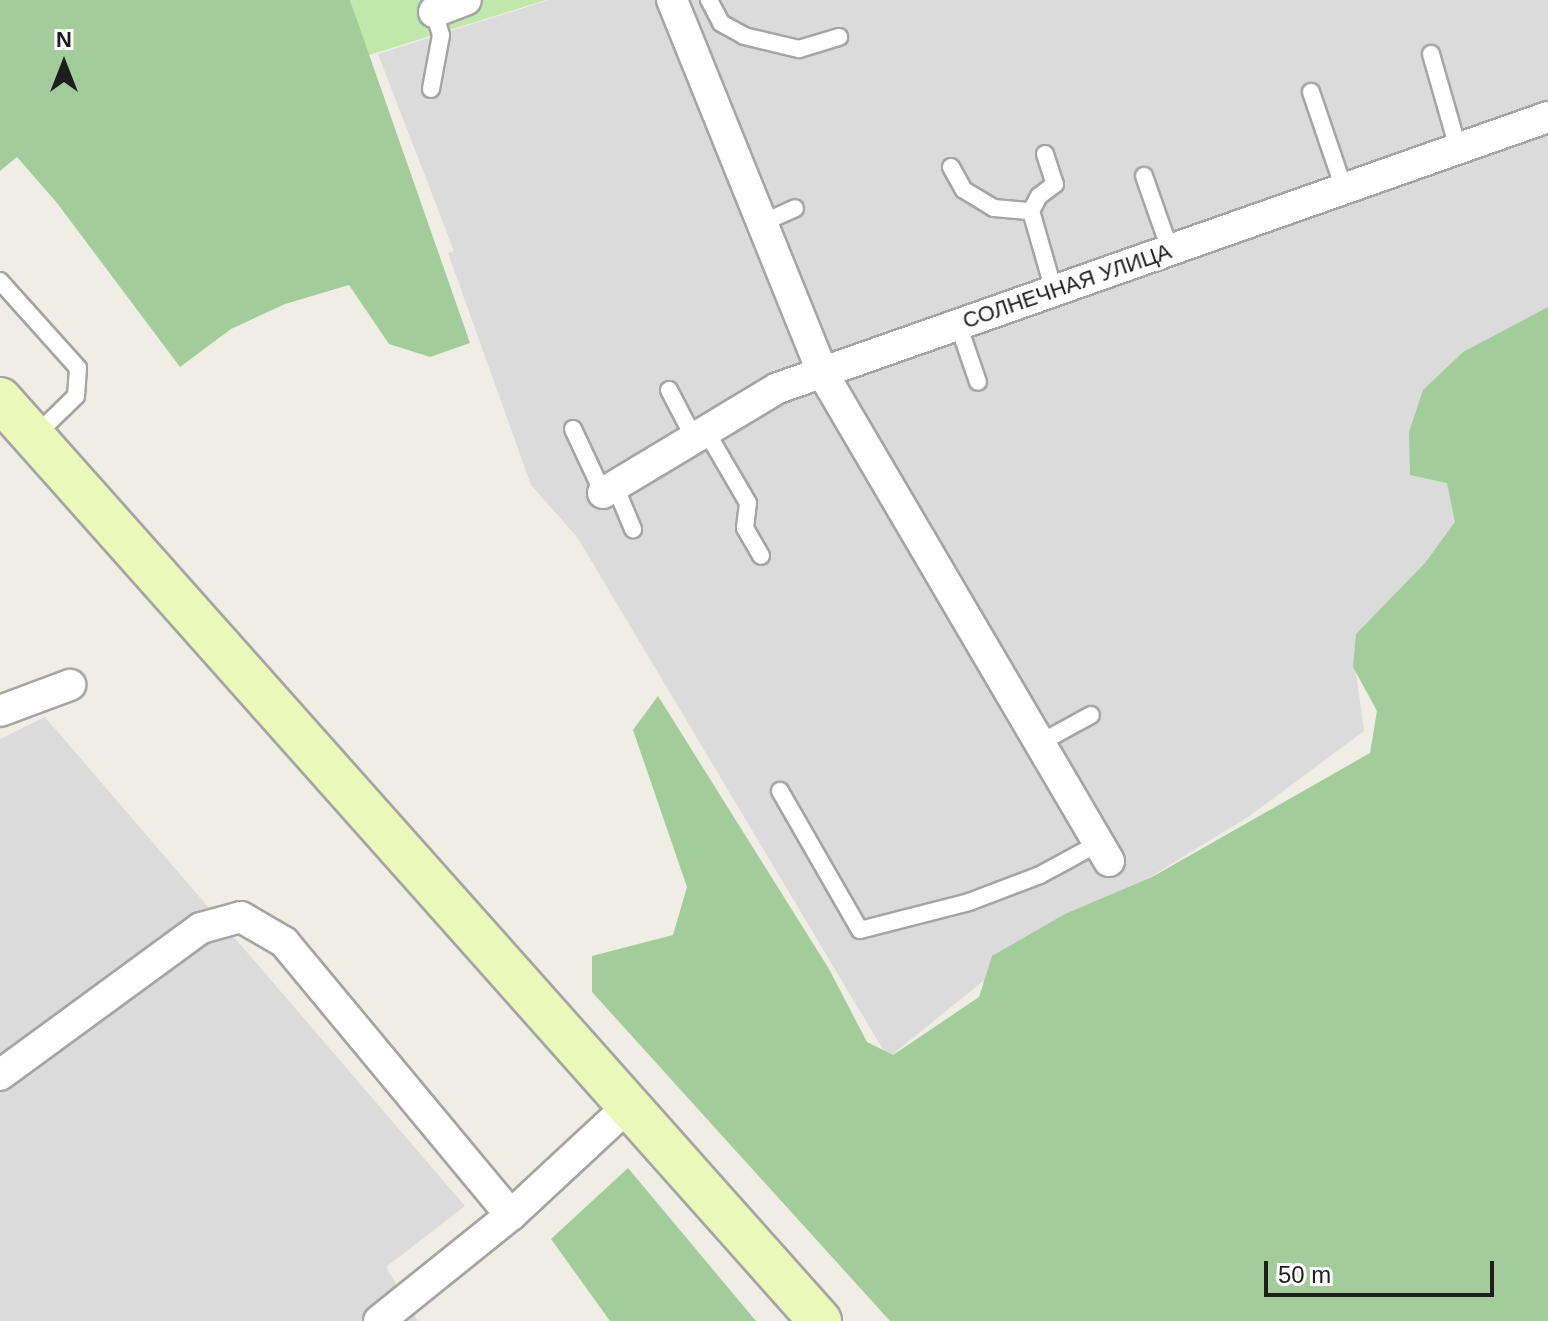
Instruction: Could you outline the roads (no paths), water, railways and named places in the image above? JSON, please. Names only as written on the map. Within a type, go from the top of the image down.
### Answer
[{"type":"main road","points":[[0,399],[626,1108],[820,1321]]},
{"type":"street","points":[[434,12],[466,0]]},
{"type":"street","points":[[672,0],[822,372],[1104,852]]},
{"type":"street","name":"СОЛНЕЧНАЯ УЛИЦА","points":[[609,489],[778,388],[1548,117]]},
{"type":"street","points":[[0,711],[70,685]]},
{"type":"street","points":[[0,1075],[201,928],[241,917],[284,942],[511,1215]]},
{"type":"street","points":[[379,1321],[511,1215],[626,1108]]},
{"type":"lane","points":[[709,0],[721,23],[744,36],[799,49],[839,37]]},
{"type":"lane","points":[[431,89],[441,35],[434,12]]},
{"type":"lane","points":[[1431,54],[1458,148]]},
{"type":"lane","points":[[1311,92],[1344,189]]},
{"type":"lane","points":[[1045,154],[1055,184],[1039,196],[1031,211],[1054,291]]},
{"type":"lane","points":[[951,167],[964,190],[994,208],[1031,211]]},
{"type":"lane","points":[[1144,176],[1170,250]]},
{"type":"lane","points":[[762,223],[795,208]]},
{"type":"lane","points":[[0,281],[78,368],[76,396],[34,437]]},
{"type":"lane","points":[[958,324],[978,382]]},
{"type":"lane","points":[[669,390],[748,503],[745,528],[761,556]]},
{"type":"lane","points":[[573,429],[633,529]]},
{"type":"lane","points":[[1040,743],[1091,715]]},
{"type":"lane","points":[[780,791],[860,930],[969,902],[1104,852]]}]
